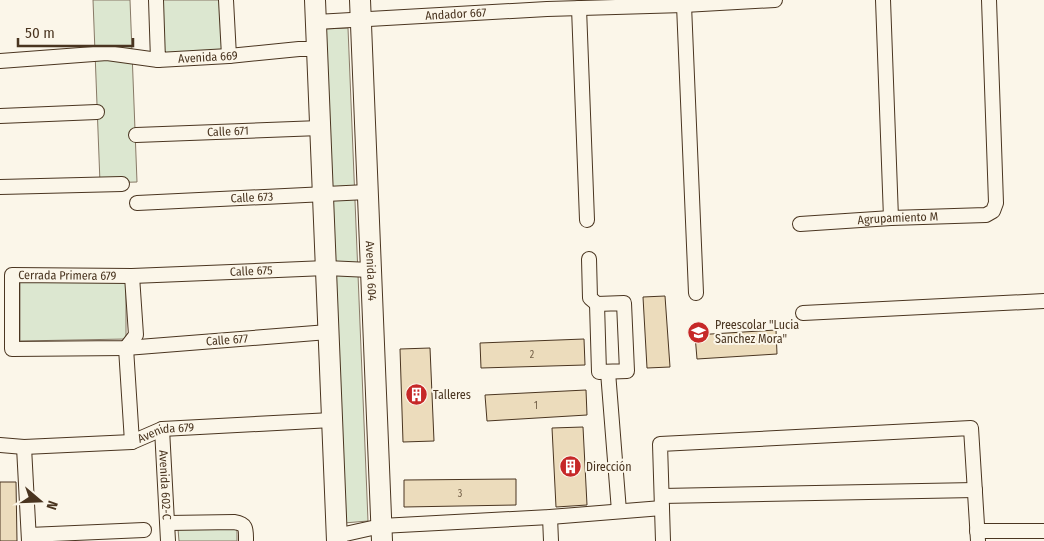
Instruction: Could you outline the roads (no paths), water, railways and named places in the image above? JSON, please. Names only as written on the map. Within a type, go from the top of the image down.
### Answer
[{"type":"street","points":[[156,0],[158,60]]},
{"type":"street","points":[[226,0],[229,56]]},
{"type":"street","points":[[315,0],[337,539],[619,511],[662,502],[975,490]]},
{"type":"street","name":"Andador 667","points":[[316,22],[360,9],[547,4],[579,8],[775,0]]},
{"type":"street","points":[[883,0],[891,218]]},
{"type":"street","name":"Agrupamiento M","points":[[800,224],[891,218],[986,215],[993,211],[996,203],[989,0]]},
{"type":"street","points":[[684,4],[696,293]]},
{"type":"street","points":[[579,8],[587,220]]},
{"type":"street","name":"Avenida 604","points":[[360,9],[381,534]]},
{"type":"street","name":"Avenida 669","points":[[0,61],[107,53],[158,60],[317,49]]},
{"type":"street","points":[[0,116],[98,112]]},
{"type":"street","name":"Calle 671","points":[[136,135],[320,128]]},
{"type":"street","points":[[0,187],[122,184]]},
{"type":"street","name":"Calle 673","points":[[137,203],[367,192]]},
{"type":"street","points":[[589,259],[590,298],[597,304],[624,303],[627,371],[599,372],[597,304]]},
{"type":"street","name":"Calle 675","points":[[132,276],[326,268],[370,270]]},
{"type":"street","name":"Cerrada Primera 679","points":[[126,348],[12,349],[12,275],[132,276]]},
{"type":"street","points":[[132,276],[136,335],[126,348],[132,442]]},
{"type":"street","points":[[803,313],[1044,302]]},
{"type":"street","name":"Calle 677","points":[[126,348],[328,332]]},
{"type":"street","points":[[608,372],[619,511]]},
{"type":"street","name":"Avenida 679","points":[[0,445],[24,447],[132,442],[162,429],[332,420]]},
{"type":"street","points":[[663,541],[660,444],[972,428],[977,536],[1044,531]]},
{"type":"street","name":"Avenida 602-C","points":[[162,429],[168,541]]},
{"type":"street","points":[[24,447],[29,538],[144,530]]},
{"type":"street","points":[[550,518],[551,541]]},
{"type":"street","points":[[168,523],[239,523],[244,525],[246,529],[246,541]]},
{"type":"place","name":"Preescolar \"Lucia Sanchez Mora\"","points":[[699,332]]},
{"type":"place","name":"Talleres","points":[[417,395]]},
{"type":"place","name":"Dirección","points":[[570,467]]}]
